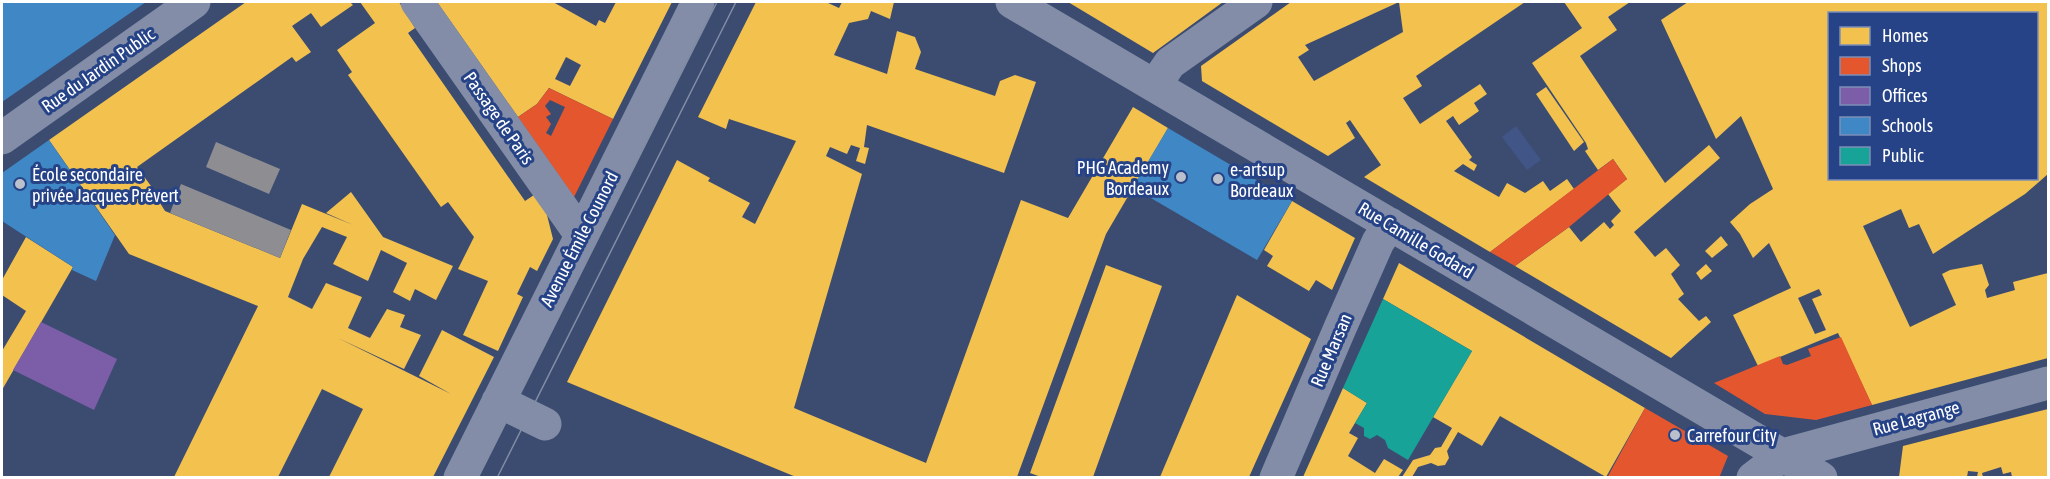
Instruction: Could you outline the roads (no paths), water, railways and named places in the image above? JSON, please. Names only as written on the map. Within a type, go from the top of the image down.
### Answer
[{"type":"street","name":"Rue du Jardin Public","points":[[2,138],[194,2]]},
{"type":"street","name":"Passage de Paris","points":[[417,2],[581,235]]},
{"type":"street","name":"Avenue Émile Counord","points":[[460,477],[698,2]]},
{"type":"street","name":"Rue Camille Godard","points":[[1012,2],[1390,224],[1789,466],[1821,477]]},
{"type":"street","points":[[1155,85],[1170,63],[1256,2]]},
{"type":"street","name":"Rue Marsan","points":[[1276,477],[1349,308],[1390,224]]},
{"type":"street","name":"Rue Lagrange","points":[[1789,466],[2049,383]]},
{"type":"street","points":[[498,401],[545,424]]},
{"type":"street","points":[[1753,477],[1789,466]]},
{"type":"water","points":[[1516,126],[1541,160],[1527,170],[1502,137]]},
{"type":"tram line","points":[[478,478],[717,2]]},
{"type":"tram line","points":[[497,478],[736,2]]},
{"type":"place","name":"PHG Academy Bordeaux","points":[[1181,177]]},
{"type":"place","name":"e-artsup Bordeaux","points":[[1218,179]]},
{"type":"place","name":"École secondaire privée Jacques Prévert","points":[[20,184]]},
{"type":"place","name":"Carrefour City","points":[[1675,435]]}]
